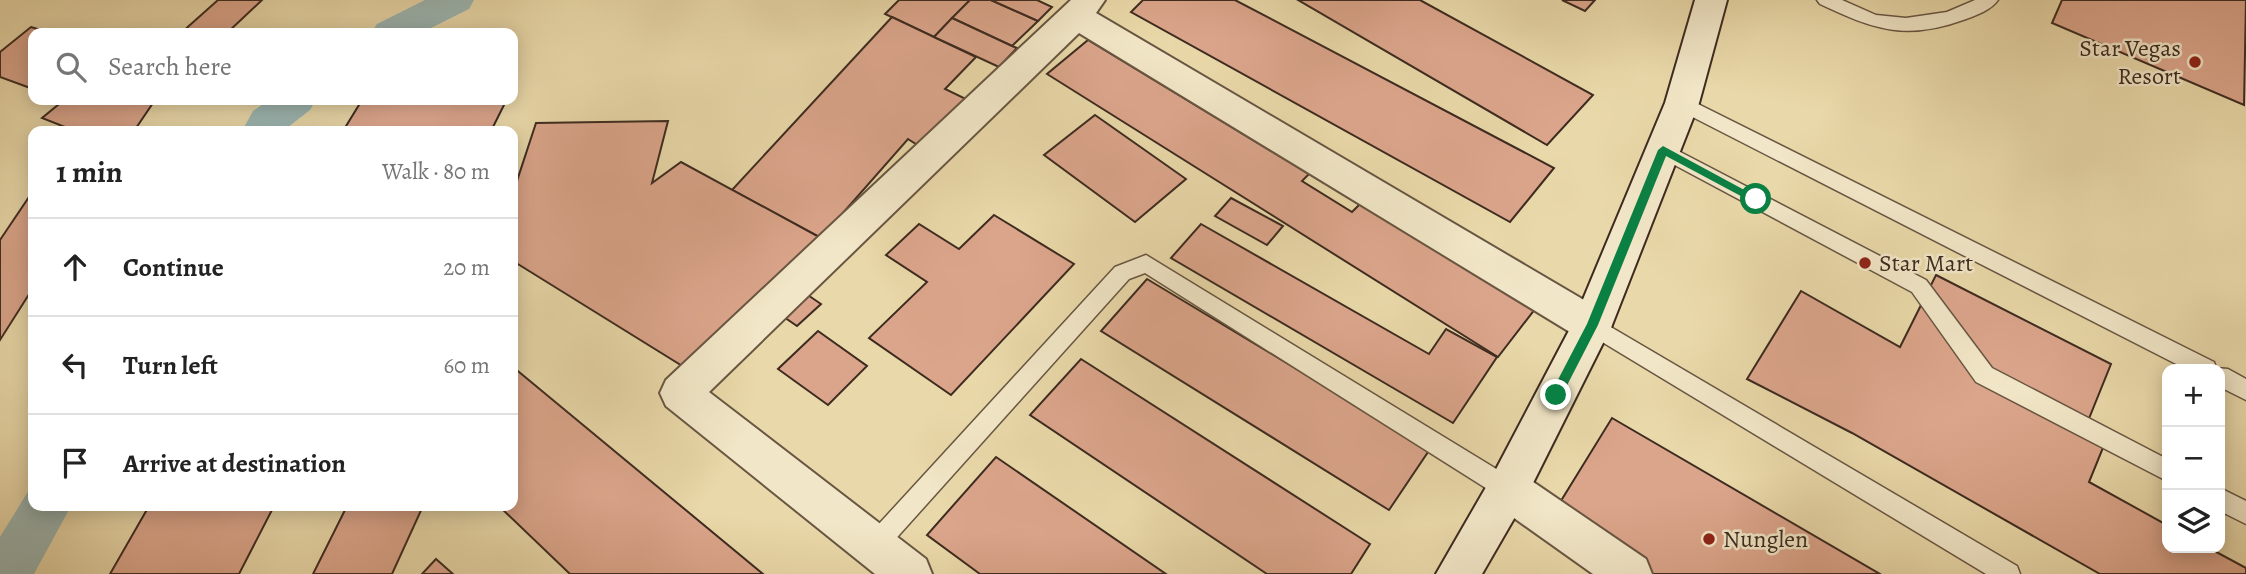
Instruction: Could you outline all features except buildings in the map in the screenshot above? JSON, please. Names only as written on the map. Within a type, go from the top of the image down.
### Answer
[{"type":"street","points":[[1458,574],[1508,489],[1592,325],[1682,103],[1711,0]]},
{"type":"street","points":[[911,574],[680,393],[1082,8],[1592,325]]},
{"type":"street","points":[[1508,489],[1630,574]]},
{"type":"lane","points":[[1826,0],[1876,22],[1920,24],[1970,13],[1989,0]]},
{"type":"lane","points":[[1682,103],[2196,364]]},
{"type":"lane","points":[[1663,150],[1919,286],[1984,375],[2162,468]]},
{"type":"lane","points":[[874,545],[1122,273],[1146,263],[1508,489]]},
{"type":"lane","points":[[1592,325],[2008,574]]},
{"type":"lane","points":[[2225,379],[2246,390]]},
{"type":"lane","points":[[2225,502],[2246,513]]},
{"type":"waterway","points":[[400,28],[456,0]]},
{"type":"waterway","points":[[265,126],[289,105]]},
{"type":"waterway","points":[[6,574],[43,511]]},
{"type":"place","name":"Star Vegas Resort","points":[[2195,62]]},
{"type":"place","name":"Star Mart","points":[[1865,263]]},
{"type":"place","name":"Nunglen","points":[[1709,539]]},
{"type":"route","points":[[1556,395],[1592,325],[1663,150],[1756,199]]}]
